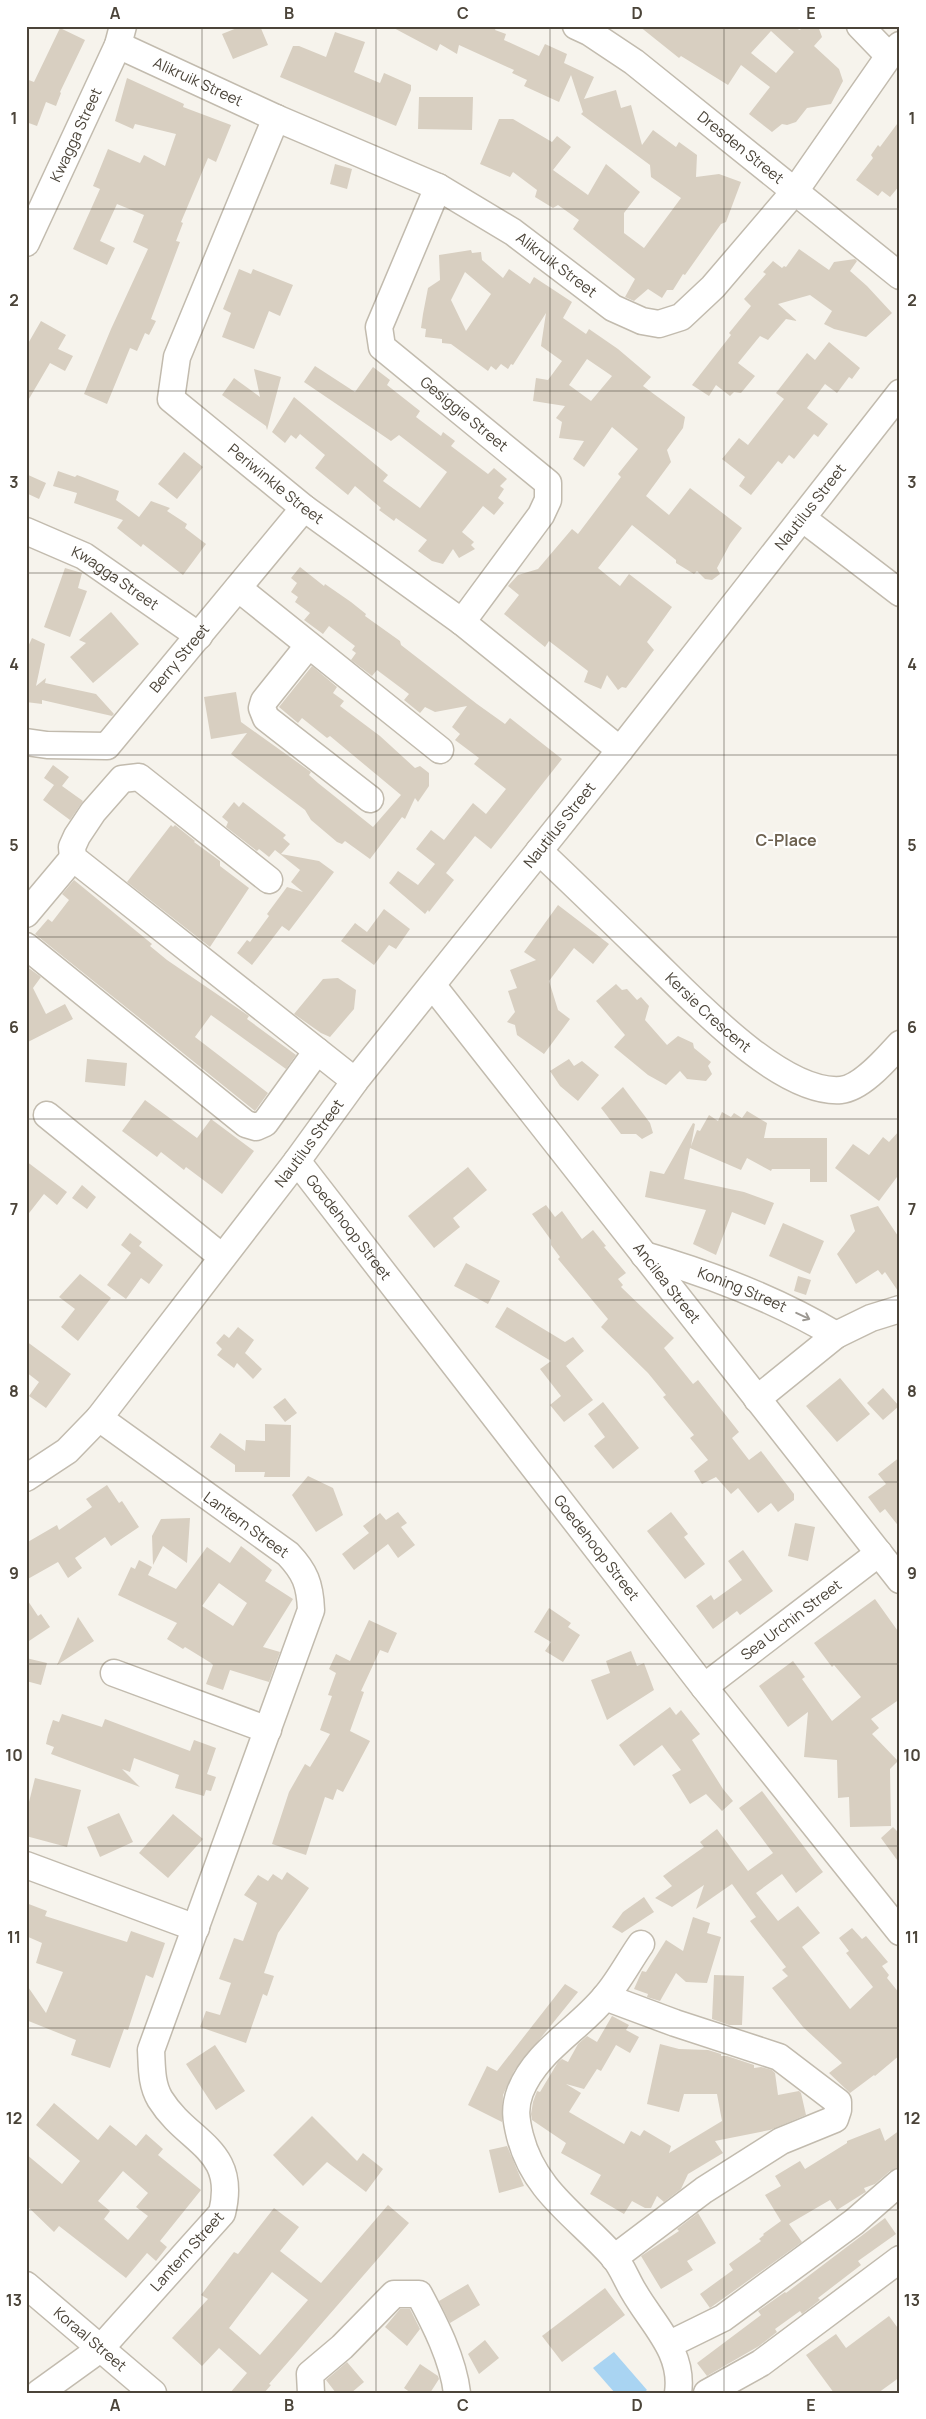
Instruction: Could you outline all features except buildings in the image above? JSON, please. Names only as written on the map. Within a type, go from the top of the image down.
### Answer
[{"type":"street","name":"Dresden Street","points":[[576,26],[589,32],[634,62],[900,276]]},
{"type":"street","points":[[860,26],[894,50]]},
{"type":"street","name":"Alikruik Street","points":[[120,36],[276,118],[438,188],[513,232],[613,308],[642,321],[659,324],[681,317],[713,287],[794,191],[894,50]]},
{"type":"street","name":"Kwagga Street","points":[[26,243],[120,36]]},
{"type":"street","name":"Periwinkle Street","points":[[276,118],[177,357],[171,399],[304,508],[462,622],[620,750]]},
{"type":"street","name":"Gesiggie Street","points":[[438,188],[379,327],[382,347],[548,483],[548,500],[541,515],[462,622]]},
{"type":"street","name":"Nautilus Street","points":[[26,1478],[67,1451],[98,1418],[297,1161],[355,1081],[434,986],[900,393]]},
{"type":"street","name":"Berry Street","points":[[26,742],[46,745],[107,746],[304,508]]},
{"type":"street","points":[[802,518],[900,593]]},
{"type":"street","name":"Kwagga Street","points":[[26,531],[84,556],[198,636]]},
{"type":"street","points":[[238,588],[440,750]]},
{"type":"street","points":[[308,646],[264,701],[262,708],[266,718],[370,798]]},
{"type":"street","points":[[26,914],[73,858],[72,846],[93,812],[122,779],[139,777],[269,880]]},
{"type":"street","name":"Kersie Crescent","points":[[539,851],[731,1037],[780,1071],[813,1085],[842,1090],[872,1074],[900,1044]]},
{"type":"street","points":[[73,858],[355,1081]]},
{"type":"street","points":[[26,946],[246,1124],[256,1127],[265,1123],[317,1051]]},
{"type":"street","name":"Ancilea Street","points":[[434,986],[900,1580]]},
{"type":"street","points":[[47,1115],[222,1258]]},
{"type":"street","name":"Goedehoop Street","points":[[297,1161],[704,1686],[898,1926]]},
{"type":"street","name":"Koning Street","points":[[644,1255],[695,1269],[808,1318],[836,1335]]},
{"type":"street","points":[[757,1399],[836,1335],[871,1318],[900,1308]]},
{"type":"street","name":"Lantern Street","points":[[40,2393],[100,2349],[222,2213],[227,2193],[224,2174],[212,2153],[183,2125],[160,2098],[152,2080],[151,2050],[311,1610],[310,1591],[302,1569],[288,1554],[98,1418]]},
{"type":"street","name":"Sea Urchin Street","points":[[704,1686],[879,1553]]},
{"type":"street","points":[[114,1673],[268,1730]]},
{"type":"street","points":[[26,1866],[196,1928]]},
{"type":"street","points":[[641,1944],[605,1997],[533,2067],[520,2093],[514,2116],[522,2144],[538,2180],[565,2210],[614,2258],[635,2294],[670,2344],[680,2378],[678,2393]]},
{"type":"street","points":[[605,1997],[675,2023],[779,2057],[838,2102],[835,2119],[781,2141],[704,2190],[614,2258]]},
{"type":"street","points":[[670,2344],[723,2318],[854,2222],[900,2182]]},
{"type":"street","points":[[707,2393],[761,2363],[900,2259]]},
{"type":"street","name":"Koraal Street","points":[[26,2285],[153,2393]]},
{"type":"street","points":[[311,2393],[310,2374],[342,2347],[394,2294],[419,2294],[434,2322],[456,2386]]},
{"type":"water","points":[[614,2352],[647,2390],[643,2393],[615,2393],[593,2368]]},
{"type":"district","name":"C-Place","points":[[786,840]]}]
